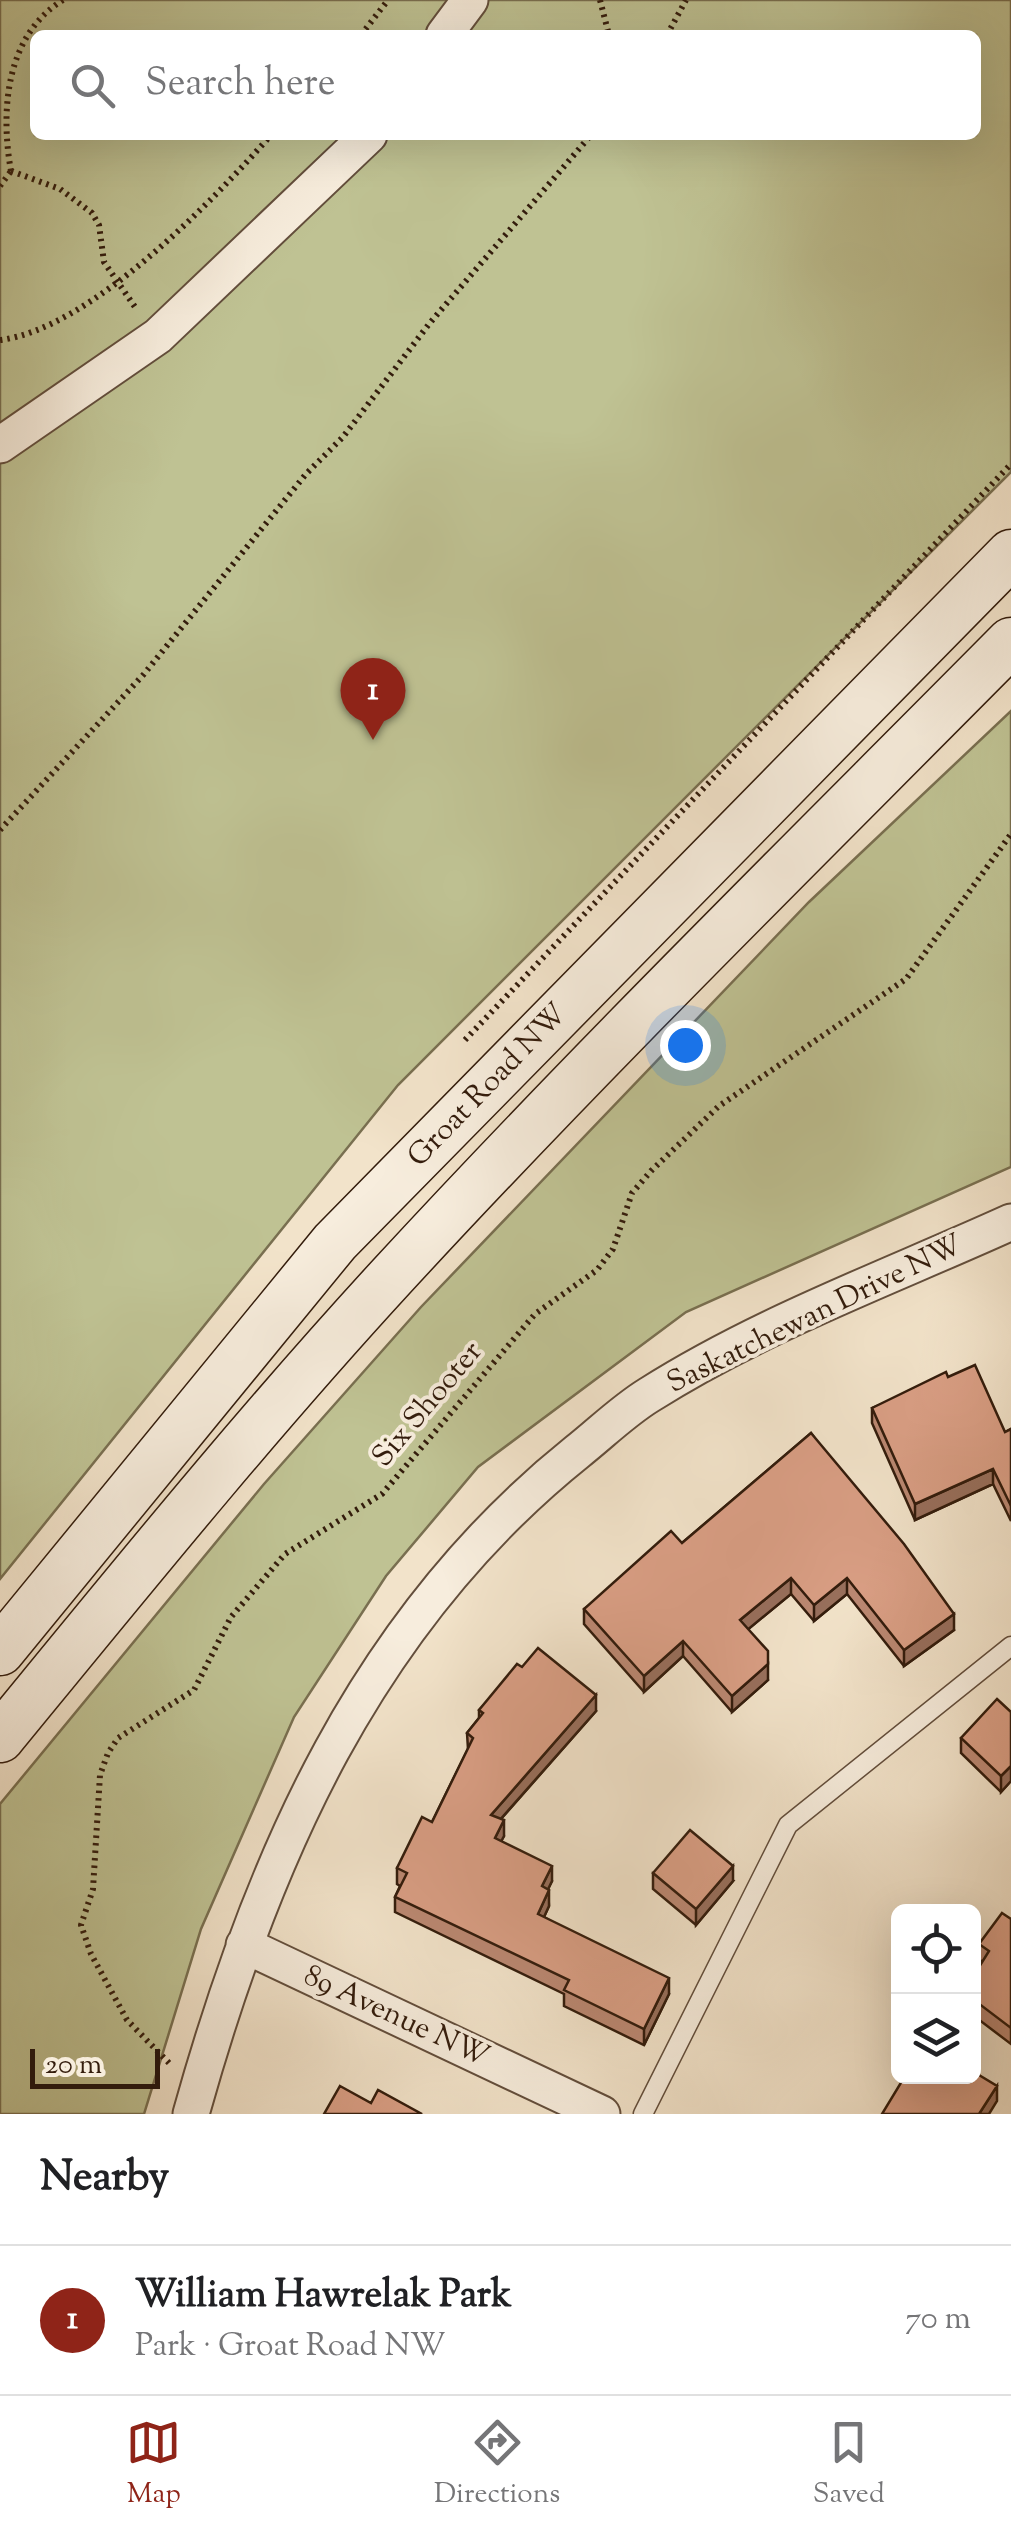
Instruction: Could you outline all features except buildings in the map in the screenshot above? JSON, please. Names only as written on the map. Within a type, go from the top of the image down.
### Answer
[{"type":"main road","name":"Groat Road NW","points":[[0,1651],[335,1242],[1011,554]]},
{"type":"main road","name":"Groat Road NW","points":[[0,1738],[232,1457],[390,1279],[538,1120],[1011,642]]},
{"type":"street","points":[[448,30],[470,0]]},
{"type":"street","points":[[0,445],[158,336],[363,140]]},
{"type":"street","name":"Saskatchewan Drive NW","points":[[191,2114],[244,1945],[333,1742],[385,1657],[454,1567],[531,1488],[646,1396],[723,1353],[1011,1222]]},
{"type":"street","name":"89 Avenue NW","points":[[244,1945],[602,2114]]},
{"type":"lane","points":[[643,2114],[788,1824],[1011,1646]]},
{"type":"path","points":[[0,186],[11,171],[2,134],[3,94],[11,64],[34,22],[63,0]]},
{"type":"path","points":[[365,30],[388,0]]},
{"type":"path","points":[[600,0],[609,30]]},
{"type":"path","points":[[670,30],[686,0]]},
{"type":"path","points":[[0,340],[38,332],[116,282],[267,140]]},
{"type":"path","points":[[0,830],[144,674],[295,488],[343,437],[429,324],[586,140]]},
{"type":"path","points":[[11,171],[60,189],[92,213],[100,226],[104,262],[158,336]]},
{"type":"path","name":"Six Shooter","points":[[170,2064],[126,2020],[91,1954],[81,1925],[93,1889],[100,1776],[108,1752],[118,1738],[194,1690],[231,1617],[285,1554],[382,1494],[535,1314],[598,1270],[613,1249],[632,1192],[650,1171],[719,1106],[906,979],[1011,834]]},
{"type":"green space","points":[[0,0],[1011,0],[1011,472],[398,1085],[0,1579]]},
{"type":"green space","points":[[1011,711],[1011,1167],[686,1312],[478,1467],[386,1576],[294,1717],[201,1929],[144,2114],[0,2114],[0,1804],[264,1484],[421,1307],[809,902]]},
{"type":"place","name":"William Hawrelak Park","points":[[373,740]]}]
